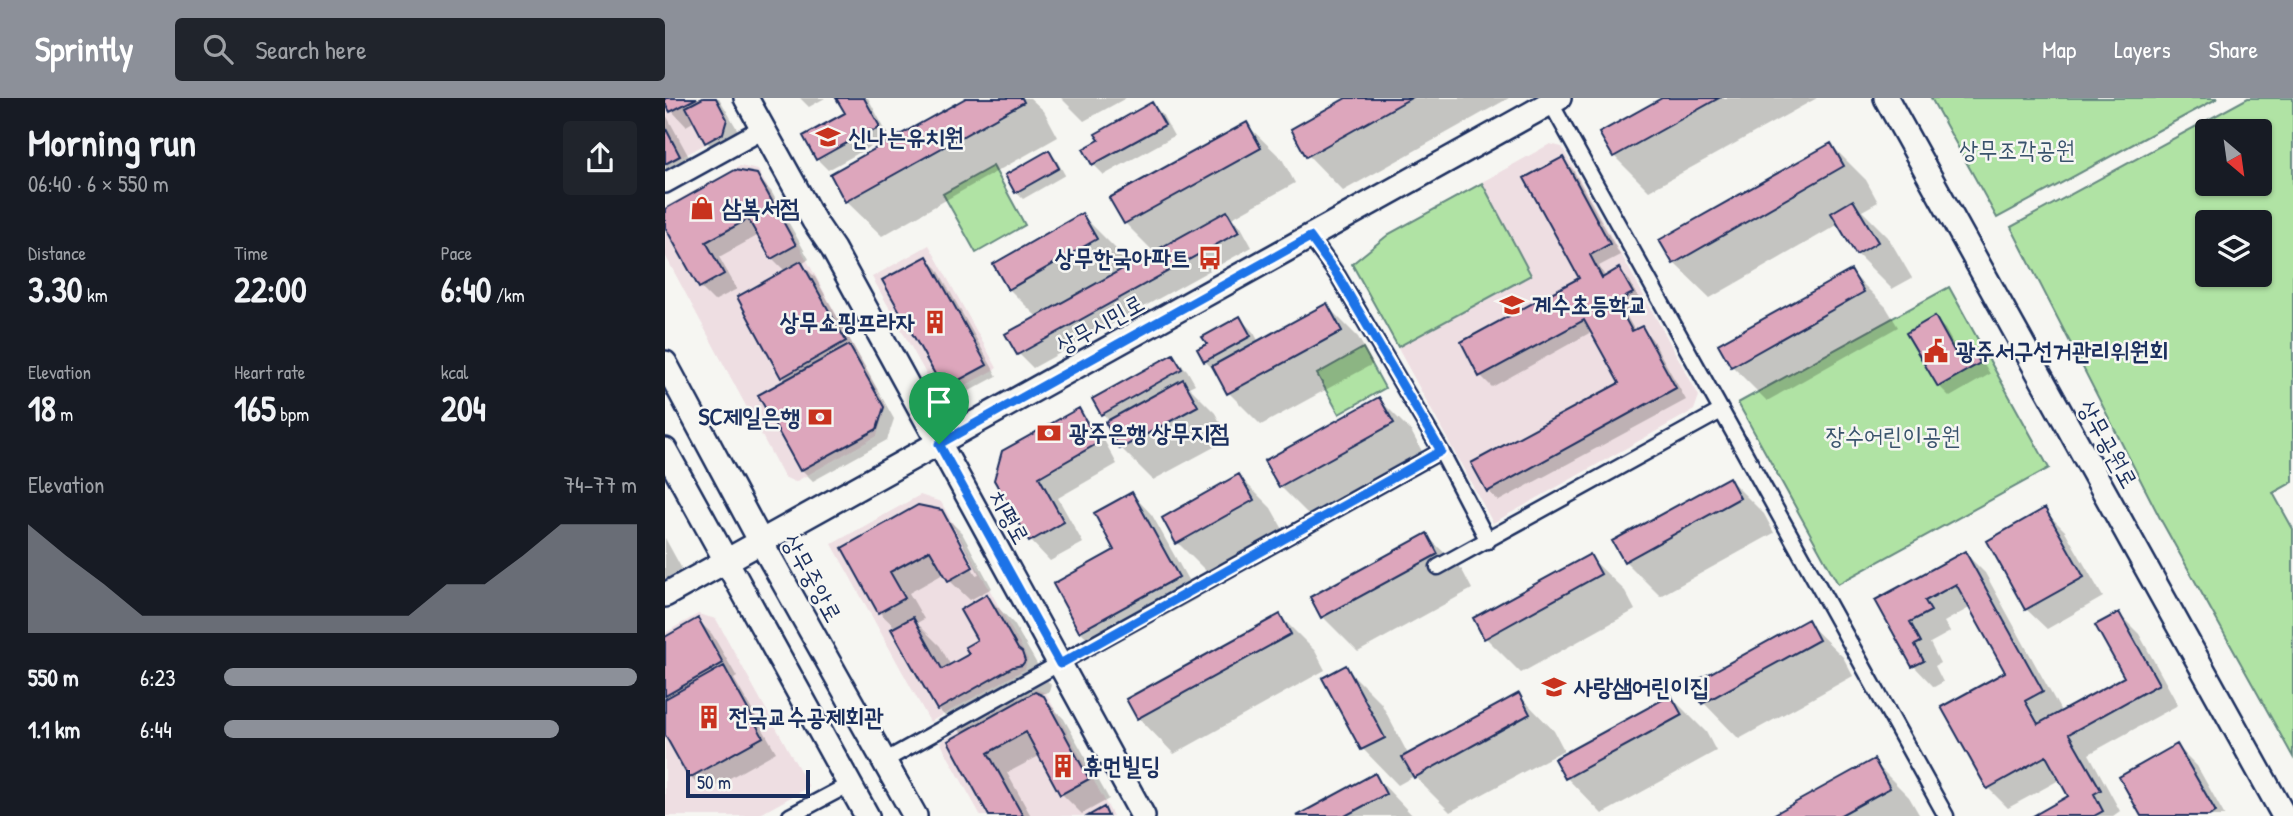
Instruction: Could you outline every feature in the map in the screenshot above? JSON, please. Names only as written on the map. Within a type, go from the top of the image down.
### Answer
[{"type":"street","name":"치평로","points":[[746,98],[833,250],[1143,816]]},
{"type":"street","name":"상무공원로","points":[[1886,98],[2284,816]]},
{"type":"street","points":[[1552,100],[1946,816]]},
{"type":"street","name":"상무시민로","points":[[665,596],[1552,100]]},
{"type":"street","points":[[665,183],[763,130]]},
{"type":"street","points":[[1310,237],[1338,276],[1441,451],[1488,541]]},
{"type":"street","name":"상무중앙로","points":[[665,363],[761,542],[915,816]]},
{"type":"street","points":[[1438,568],[1721,411]]},
{"type":"street","points":[[665,450],[867,816]]},
{"type":"street","points":[[884,761],[1441,451]]},
{"type":"street","points":[[790,816],[850,784]]},
{"type":"shaded area","points":[[665,98],[717,98],[728,118],[724,134],[665,166]]},
{"type":"shaded area","name":"계수초등학교","points":[[1550,144],[1562,147],[1699,396],[1694,410],[1493,523],[1352,264],[1389,234]]},
{"type":"shaded area","points":[[740,166],[758,170],[886,406],[877,436],[795,482],[784,477],[665,255],[665,207]]},
{"type":"shaded area","name":"상무쇼핑프라자","points":[[929,245],[997,368],[951,393],[935,390],[872,277]]},
{"type":"shaded area","points":[[920,495],[941,502],[1028,659],[1025,669],[930,722],[832,544]]},
{"type":"shaded area","points":[[698,614],[716,619],[809,787],[757,816],[665,816],[665,633]]},
{"type":"shaded area","points":[[1036,689],[1046,693],[1113,816],[981,816],[940,742]]},
{"type":"green space","name":"상무조각공원","points":[[1931,98],[2218,98],[1997,218]]},
{"type":"green space","points":[[2248,98],[2293,98],[2293,482],[2273,493],[2293,529],[2293,757],[2162,522],[2011,227],[2195,127],[2195,196],[2272,196],[2272,119],[2209,119]]},
{"type":"green space","points":[[993,166],[1025,225],[976,253],[943,194]]},
{"type":"green space","points":[[1482,183],[1531,275],[1398,347],[1352,264],[1389,234]]},
{"type":"green space","name":"장수어린이공원","points":[[1949,287],[2049,468],[1838,584],[1738,403]]},
{"type":"green space","points":[[1363,348],[1385,388],[1339,414],[1317,374]]},
{"type":"building","points":[[665,98],[697,98],[670,112]]},
{"type":"building","points":[[703,98],[716,98],[727,119],[723,133],[705,143],[686,107]]},
{"type":"building","points":[[836,98],[864,98],[879,128],[870,130],[816,160],[803,136],[845,113]]},
{"type":"building","points":[[966,98],[1022,98],[1024,102],[845,202],[830,174]]},
{"type":"building","points":[[1346,98],[1411,98],[1306,157],[1291,129]]},
{"type":"building","points":[[1662,98],[1719,98],[1613,157],[1599,133]]},
{"type":"building","points":[[1152,102],[1165,125],[1092,165],[1083,149],[1099,140],[1095,134]]},
{"type":"building","points":[[1247,122],[1261,148],[1124,224],[1109,198]]},
{"type":"building","points":[[665,127],[680,156],[665,164]]},
{"type":"building","points":[[1831,143],[1844,166],[1673,264],[1659,240]]},
{"type":"building","points":[[1049,150],[1059,168],[1015,193],[1005,175]]},
{"type":"building","points":[[1563,157],[1610,244],[1590,255],[1602,278],[1619,268],[1633,293],[1616,302],[1632,331],[1642,326],[1676,388],[1487,492],[1471,463],[1619,383],[1584,320],[1479,377],[1461,342],[1579,278],[1524,178]]},
{"type":"building","points":[[735,170],[757,174],[796,245],[771,259],[748,219],[706,242],[724,274],[699,288],[665,227],[665,209]]},
{"type":"building","points":[[1853,200],[1878,242],[1856,255],[1831,213]]},
{"type":"building","points":[[1227,211],[1239,232],[1017,355],[1005,334]]},
{"type":"building","points":[[1082,213],[1097,239],[1008,290],[993,264]]},
{"type":"building","name":"상무쇼핑프라자","points":[[927,256],[987,365],[950,385],[940,383],[882,280]]},
{"type":"building","points":[[801,261],[846,341],[781,378],[737,297]]},
{"type":"building","points":[[1851,270],[1864,292],[1731,367],[1718,344]]},
{"type":"building","points":[[1327,303],[1342,331],[1227,394],[1212,366]]},
{"type":"building","points":[[1240,316],[1251,336],[1204,362],[1197,349],[1207,344],[1202,337]]},
{"type":"building","name":"광주서구선거관리위원회","points":[[1935,316],[1957,356],[1972,347],[1980,363],[1938,387],[1906,333]]},
{"type":"building","points":[[849,345],[884,407],[877,429],[800,471],[758,395]]},
{"type":"building","points":[[1173,354],[1182,369],[1101,415],[1092,399]]},
{"type":"building","points":[[1183,379],[1198,406],[1120,449],[1105,422]]},
{"type":"building","points":[[1379,397],[1394,423],[1279,487],[1264,461]]},
{"type":"building","points":[[1079,408],[1098,443],[1039,477],[1064,522],[1029,542],[994,480],[1002,451]]},
{"type":"building","points":[[1239,474],[1254,500],[1176,544],[1162,518]]},
{"type":"building","points":[[1729,477],[1740,498],[1624,562],[1612,541]]},
{"type":"building","points":[[1132,492],[1179,577],[1079,632],[1053,584],[1114,550],[1094,513]]},
{"type":"building","points":[[918,505],[942,510],[973,567],[948,581],[930,550],[890,572],[905,598],[878,613],[842,548]]},
{"type":"building","points":[[2045,508],[2084,577],[2025,610],[1987,541]]},
{"type":"building","points":[[1427,533],[1438,554],[1321,618],[1310,597]]},
{"type":"building","points":[[1965,551],[2043,691],[2025,701],[2038,724],[2124,677],[2095,625],[2119,612],[2159,684],[2069,734],[2101,790],[2094,794],[2103,811],[2094,816],[2033,816],[2068,796],[2046,756],[1987,789],[1941,707],[2005,672],[1956,584],[1925,601],[1931,611],[1910,622],[1921,642],[1915,645],[1924,661],[1912,667],[1875,600]]},
{"type":"building","points":[[1590,554],[1601,574],[1484,639],[1473,618]]},
{"type":"building","points":[[987,594],[1025,661],[937,710],[891,629],[913,617],[942,669],[969,654],[965,647],[977,640],[960,610]]},
{"type":"building","points":[[1280,614],[1291,634],[1137,719],[1126,699]]},
{"type":"building","points":[[698,618],[723,663],[665,696],[665,637]]},
{"type":"building","points":[[1808,619],[1819,640],[1702,704],[1691,684]]},
{"type":"building","points":[[1346,665],[1385,738],[1361,750],[1322,678]]},
{"type":"building","name":"전국교수공제회관","points":[[724,666],[763,737],[689,778],[665,735],[665,699]]},
{"type":"building","name":"휴먼빌딩","points":[[1035,692],[1044,696],[1089,779],[1060,795],[1026,732],[988,753],[1023,816],[989,816],[948,741]]},
{"type":"building","points":[[1519,693],[1530,714],[1414,778],[1402,757]]},
{"type":"building","points":[[1671,695],[1682,715],[1565,779],[1554,759]]},
{"type":"building","points":[[2177,744],[2216,812],[2209,816],[2141,816],[2119,777]]},
{"type":"building","points":[[1874,759],[1890,788],[1839,816],[1771,816]]},
{"type":"building","points":[[1375,773],[1386,794],[1345,816],[1296,816]]},
{"type":"building","points":[[1104,807],[1108,816],[1088,816]]},
{"type":"place","name":"신나는유치원","points":[[828,137]]},
{"type":"place","name":"삼복서점","points":[[702,208]]},
{"type":"place","name":"상무한국아파트","points":[[1210,258]]},
{"type":"place","name":"계수초등학교","points":[[1512,305]]},
{"type":"place","name":"상무쇼핑프라자","points":[[935,322]]},
{"type":"place","name":"광주서구선거관리위원회","points":[[1936,351]]},
{"type":"place","name":"SC제일은행","points":[[820,417]]},
{"type":"place","name":"광주은행 상무지점","points":[[1049,433]]},
{"type":"place","name":"사랑샘어린이집","points":[[1554,687]]},
{"type":"place","name":"전국교수공제회관","points":[[709,717]]},
{"type":"place","name":"휴먼빌딩","points":[[1063,766]]},
{"type":"route","points":[[1310,237],[1338,276],[1441,451],[1060,664],[939,444],[1310,237]]}]
